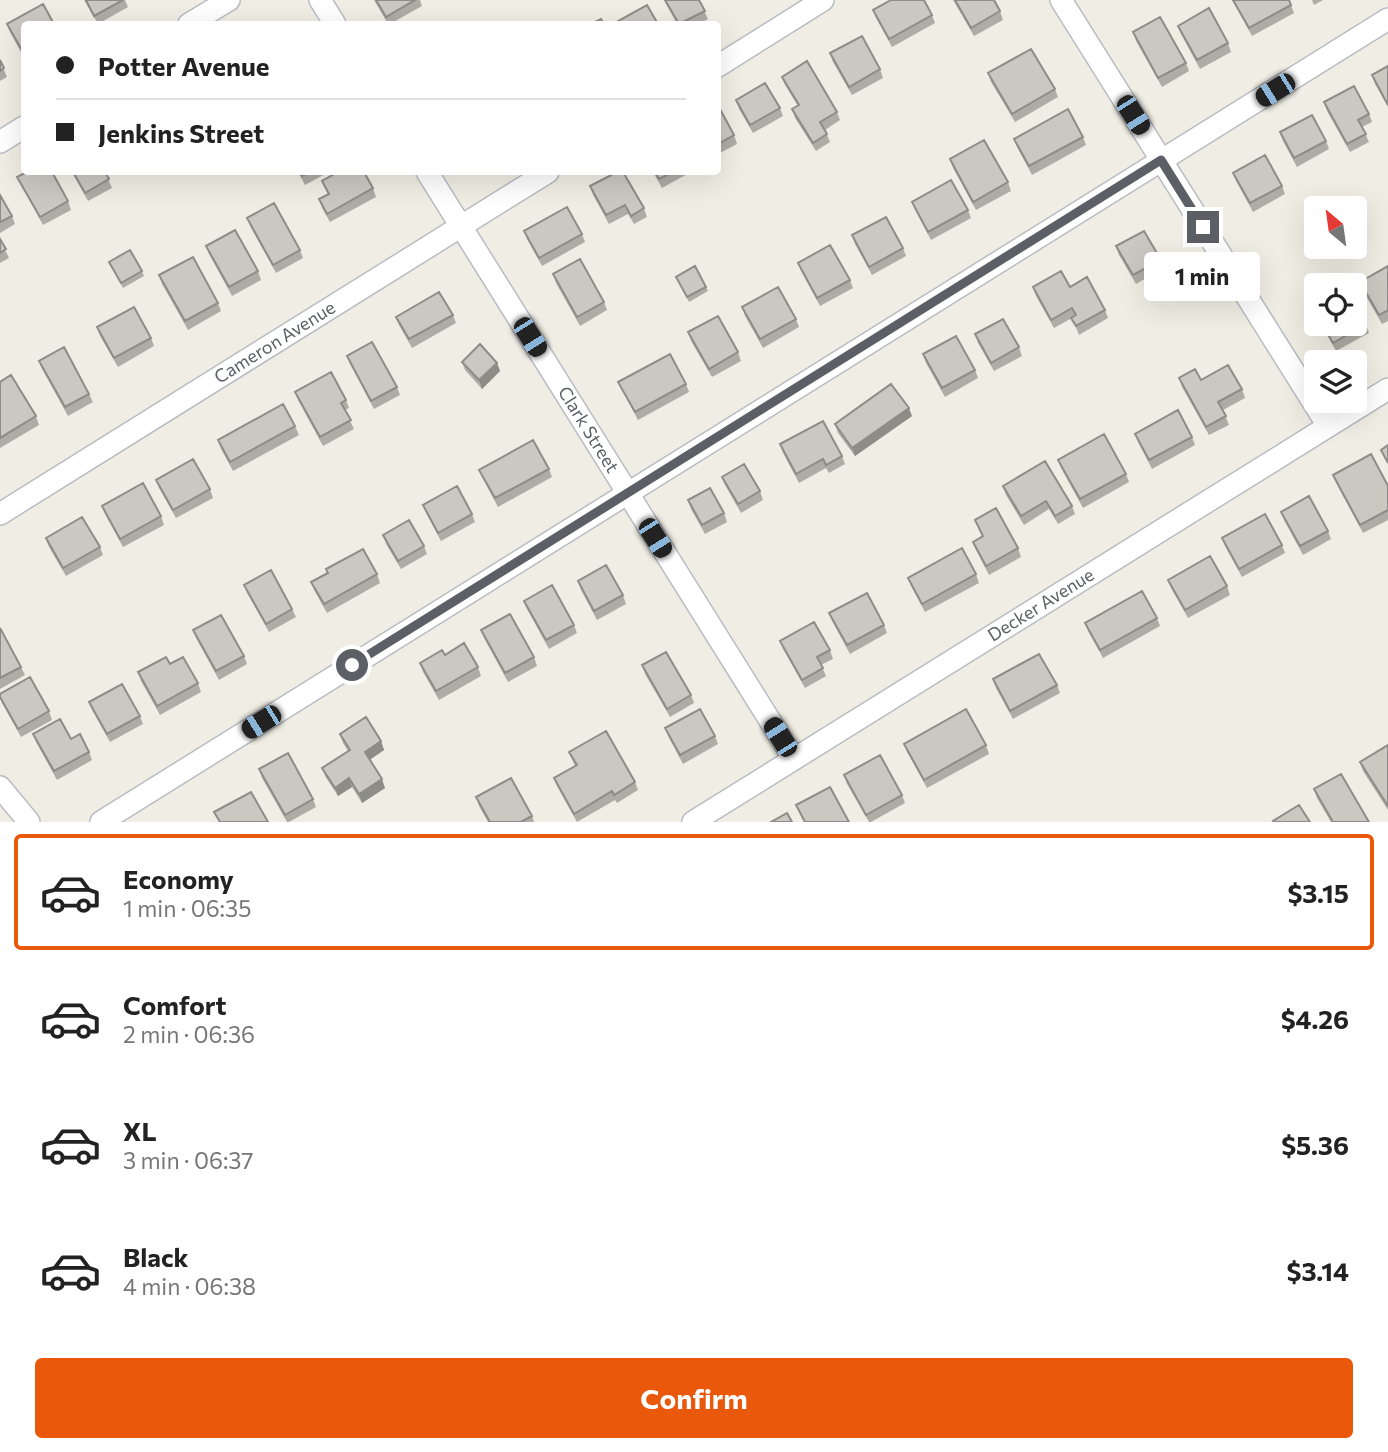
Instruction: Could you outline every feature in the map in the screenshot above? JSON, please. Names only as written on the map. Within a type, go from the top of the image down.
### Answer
[{"type":"street","points":[[194,21],[229,0]]},
{"type":"street","points":[[320,0],[333,21]]},
{"type":"street","points":[[721,64],[823,0]]},
{"type":"street","points":[[1061,0],[1328,426]]},
{"type":"street","points":[[101,822],[1388,19]]},
{"type":"street","points":[[0,142],[21,129]]},
{"type":"street","name":"Clark Street","points":[[429,175],[794,759]]},
{"type":"street","name":"Cameron Avenue","points":[[0,514],[543,175]]},
{"type":"street","name":"Decker Avenue","points":[[693,822],[1388,388]]},
{"type":"street","points":[[0,787],[29,822]]},
{"type":"building","points":[[86,0],[123,0],[94,16]]},
{"type":"building","points":[[376,0],[415,0],[386,17]]},
{"type":"building","points":[[665,0],[699,0],[705,11],[685,21],[677,21]]},
{"type":"building","points":[[891,0],[924,0],[932,15],[889,39],[873,10]]},
{"type":"building","points":[[955,0],[994,0],[1000,11],[971,28]]},
{"type":"building","points":[[1233,0],[1289,0],[1291,5],[1249,28]]},
{"type":"building","points":[[43,4],[52,21],[21,21],[21,48],[7,24]]},
{"type":"building","points":[[647,5],[656,21],[618,21]]},
{"type":"building","points":[[1209,8],[1228,43],[1197,60],[1178,26]]},
{"type":"building","points":[[1160,17],[1186,63],[1158,78],[1133,32]]},
{"type":"building","points":[[862,36],[880,69],[849,87],[830,53]]},
{"type":"building","points":[[1031,49],[1055,89],[1012,114],[988,73]]},
{"type":"building","points":[[807,61],[837,112],[820,122],[827,134],[813,143],[792,109],[799,105],[782,77]]},
{"type":"building","points":[[1388,66],[1388,105],[1372,75]]},
{"type":"building","points":[[765,83],[780,108],[750,125],[736,100]]},
{"type":"building","points":[[1354,86],[1369,114],[1358,120],[1366,134],[1347,144],[1324,102]]},
{"type":"building","points":[[1068,109],[1083,137],[1029,166],[1014,139]]},
{"type":"building","points":[[721,111],[734,135],[721,142]]},
{"type":"building","points":[[1312,115],[1326,141],[1294,158],[1280,132]]},
{"type":"building","points":[[984,140],[1008,182],[973,202],[950,159]]},
{"type":"building","points":[[1265,155],[1282,186],[1250,203],[1233,173]]},
{"type":"building","points":[[54,175],[68,201],[40,217],[17,177]]},
{"type":"building","points":[[75,175],[107,175],[109,179],[85,193]]},
{"type":"building","points":[[333,175],[366,175],[373,188],[327,214],[319,199],[329,194],[322,181]]},
{"type":"building","points":[[611,175],[625,175],[644,208],[631,216],[625,205],[606,215],[590,186]]},
{"type":"building","points":[[951,180],[968,210],[928,232],[912,202]]},
{"type":"building","points":[[0,195],[12,216],[0,222]]},
{"type":"building","points":[[274,203],[300,250],[273,265],[247,218]]},
{"type":"building","points":[[567,207],[582,234],[539,258],[524,231]]},
{"type":"building","points":[[886,217],[903,248],[869,267],[852,235]]},
{"type":"building","points":[[235,230],[258,271],[229,287],[206,246]]},
{"type":"building","points":[[1144,231],[1161,260],[1133,275],[1116,246]]},
{"type":"building","points":[[0,239],[6,249],[0,253]]},
{"type":"building","points":[[830,245],[850,280],[817,298],[798,263]]},
{"type":"building","points":[[130,250],[142,271],[121,283],[109,262]]},
{"type":"building","points":[[193,257],[218,303],[185,321],[159,275]]},
{"type":"building","points":[[580,259],[604,302],[577,317],[553,274]]},
{"type":"building","points":[[695,266],[706,287],[687,297],[676,277]]},
{"type":"building","points":[[1388,266],[1388,310],[1379,315],[1367,294],[1367,278]]},
{"type":"building","points":[[1061,271],[1070,287],[1087,277],[1105,310],[1076,326],[1071,318],[1076,315],[1072,308],[1051,320],[1033,287]]},
{"type":"building","points":[[778,287],[796,319],[760,339],[742,307]]},
{"type":"building","points":[[439,292],[453,315],[409,339],[396,317]]},
{"type":"building","points":[[134,307],[151,338],[114,358],[97,327]]},
{"type":"building","points":[[718,316],[738,352],[709,369],[688,332]]},
{"type":"building","points":[[1003,319],[1019,347],[991,363],[975,334]]},
{"type":"building","points":[[956,336],[975,370],[942,388],[923,354]]},
{"type":"building","points":[[1329,336],[1345,336],[1333,343]]},
{"type":"building","points":[[372,342],[397,387],[371,401],[347,356]]},
{"type":"building","points":[[480,344],[497,363],[479,380],[462,362]]},
{"type":"building","points":[[64,347],[89,394],[65,407],[39,361]]},
{"type":"building","points":[[670,354],[686,384],[635,412],[618,382]]},
{"type":"building","points":[[1228,365],[1242,389],[1218,402],[1226,416],[1206,427],[1179,378],[1195,369],[1201,380]]},
{"type":"building","points":[[331,372],[346,400],[341,403],[351,420],[320,437],[295,392]]},
{"type":"building","points":[[11,375],[36,416],[0,438],[0,382]]},
{"type":"building","points":[[891,384],[909,408],[852,448],[835,424]]},
{"type":"building","points":[[283,404],[295,426],[230,462],[218,440]]},
{"type":"building","points":[[1178,410],[1192,437],[1149,460],[1135,434]]},
{"type":"building","points":[[823,421],[842,456],[826,465],[823,459],[796,474],[780,444]]},
{"type":"building","points":[[1104,434],[1126,474],[1080,499],[1058,460]]},
{"type":"building","points":[[533,440],[549,469],[495,498],[479,470]]},
{"type":"building","points":[[1388,445],[1388,463],[1381,450]]},
{"type":"building","points":[[1371,454],[1388,486],[1388,510],[1360,525],[1333,475]]},
{"type":"building","points":[[193,459],[210,489],[173,510],[156,480]]},
{"type":"building","points":[[1045,461],[1072,506],[1055,516],[1046,501],[1021,516],[1003,486]]},
{"type":"building","points":[[744,464],[760,491],[738,504],[722,477]]},
{"type":"building","points":[[143,483],[161,516],[120,539],[102,506]]},
{"type":"building","points":[[457,486],[472,514],[438,533],[423,505]]},
{"type":"building","points":[[710,488],[724,513],[702,525],[688,500]]},
{"type":"building","points":[[1309,496],[1328,531],[1300,546],[1281,512]]},
{"type":"building","points":[[996,508],[1018,548],[986,566],[973,542],[983,536],[975,520]]},
{"type":"building","points":[[1265,514],[1282,545],[1239,569],[1222,538]]},
{"type":"building","points":[[82,517],[100,547],[63,568],[46,538]]},
{"type":"building","points":[[409,520],[424,546],[398,561],[383,535]]},
{"type":"building","points":[[962,548],[976,574],[922,604],[908,578]]},
{"type":"building","points":[[363,549],[377,574],[324,604],[311,582],[328,573],[326,569]]},
{"type":"building","points":[[1210,556],[1227,586],[1185,610],[1168,580]]},
{"type":"building","points":[[606,565],[623,595],[594,611],[578,581]]},
{"type":"building","points":[[271,570],[292,609],[266,624],[244,585]]},
{"type":"building","points":[[552,585],[574,625],[546,640],[524,601]]},
{"type":"building","points":[[1142,591],[1157,618],[1100,650],[1085,623]]},
{"type":"building","points":[[867,593],[884,625],[847,645],[829,613]]},
{"type":"building","points":[[510,614],[534,657],[505,673],[481,630]]},
{"type":"building","points":[[221,615],[244,656],[216,671],[193,630]]},
{"type":"building","points":[[814,622],[830,650],[817,657],[823,668],[802,680],[780,641]]},
{"type":"building","points":[[0,628],[21,667],[0,678]]},
{"type":"building","points":[[464,643],[478,667],[436,691],[420,663],[442,650],[445,655]]},
{"type":"building","points":[[666,652],[691,695],[667,709],[642,665]]},
{"type":"building","points":[[1039,654],[1057,685],[1010,711],[993,679]]},
{"type":"building","points":[[166,657],[170,664],[183,657],[198,683],[157,706],[138,672]]},
{"type":"building","points":[[30,677],[49,711],[18,729],[0,694]]},
{"type":"building","points":[[122,684],[140,716],[107,734],[89,702]]},
{"type":"building","points":[[700,709],[715,736],[680,755],[665,728]]},
{"type":"building","points":[[966,709],[986,745],[924,780],[904,744]]},
{"type":"building","points":[[366,717],[381,741],[365,752],[382,779],[359,794],[349,778],[335,788],[322,768],[350,750],[340,734]]},
{"type":"building","points":[[60,719],[71,739],[80,734],[89,752],[54,771],[33,734]]},
{"type":"building","points":[[606,731],[635,782],[614,795],[612,791],[574,814],[554,778],[577,765],[569,752]]},
{"type":"building","points":[[1388,745],[1388,806],[1360,762]]},
{"type":"building","points":[[288,753],[313,799],[285,815],[259,769]]},
{"type":"building","points":[[880,755],[902,795],[866,815],[844,775]]},
{"type":"building","points":[[1341,774],[1369,822],[1333,822],[1314,789]]},
{"type":"building","points":[[511,778],[532,816],[521,822],[490,822],[476,797]]},
{"type":"building","points":[[830,787],[849,822],[805,822],[796,805]]},
{"type":"building","points":[[251,792],[268,822],[220,822],[214,812]]},
{"type":"building","points":[[1299,805],[1310,822],[1273,821]]},
{"type":"building","points":[[787,813],[792,822],[771,822]]},
{"type":"route","points":[[352,665],[1161,160],[1203,227]]}]
